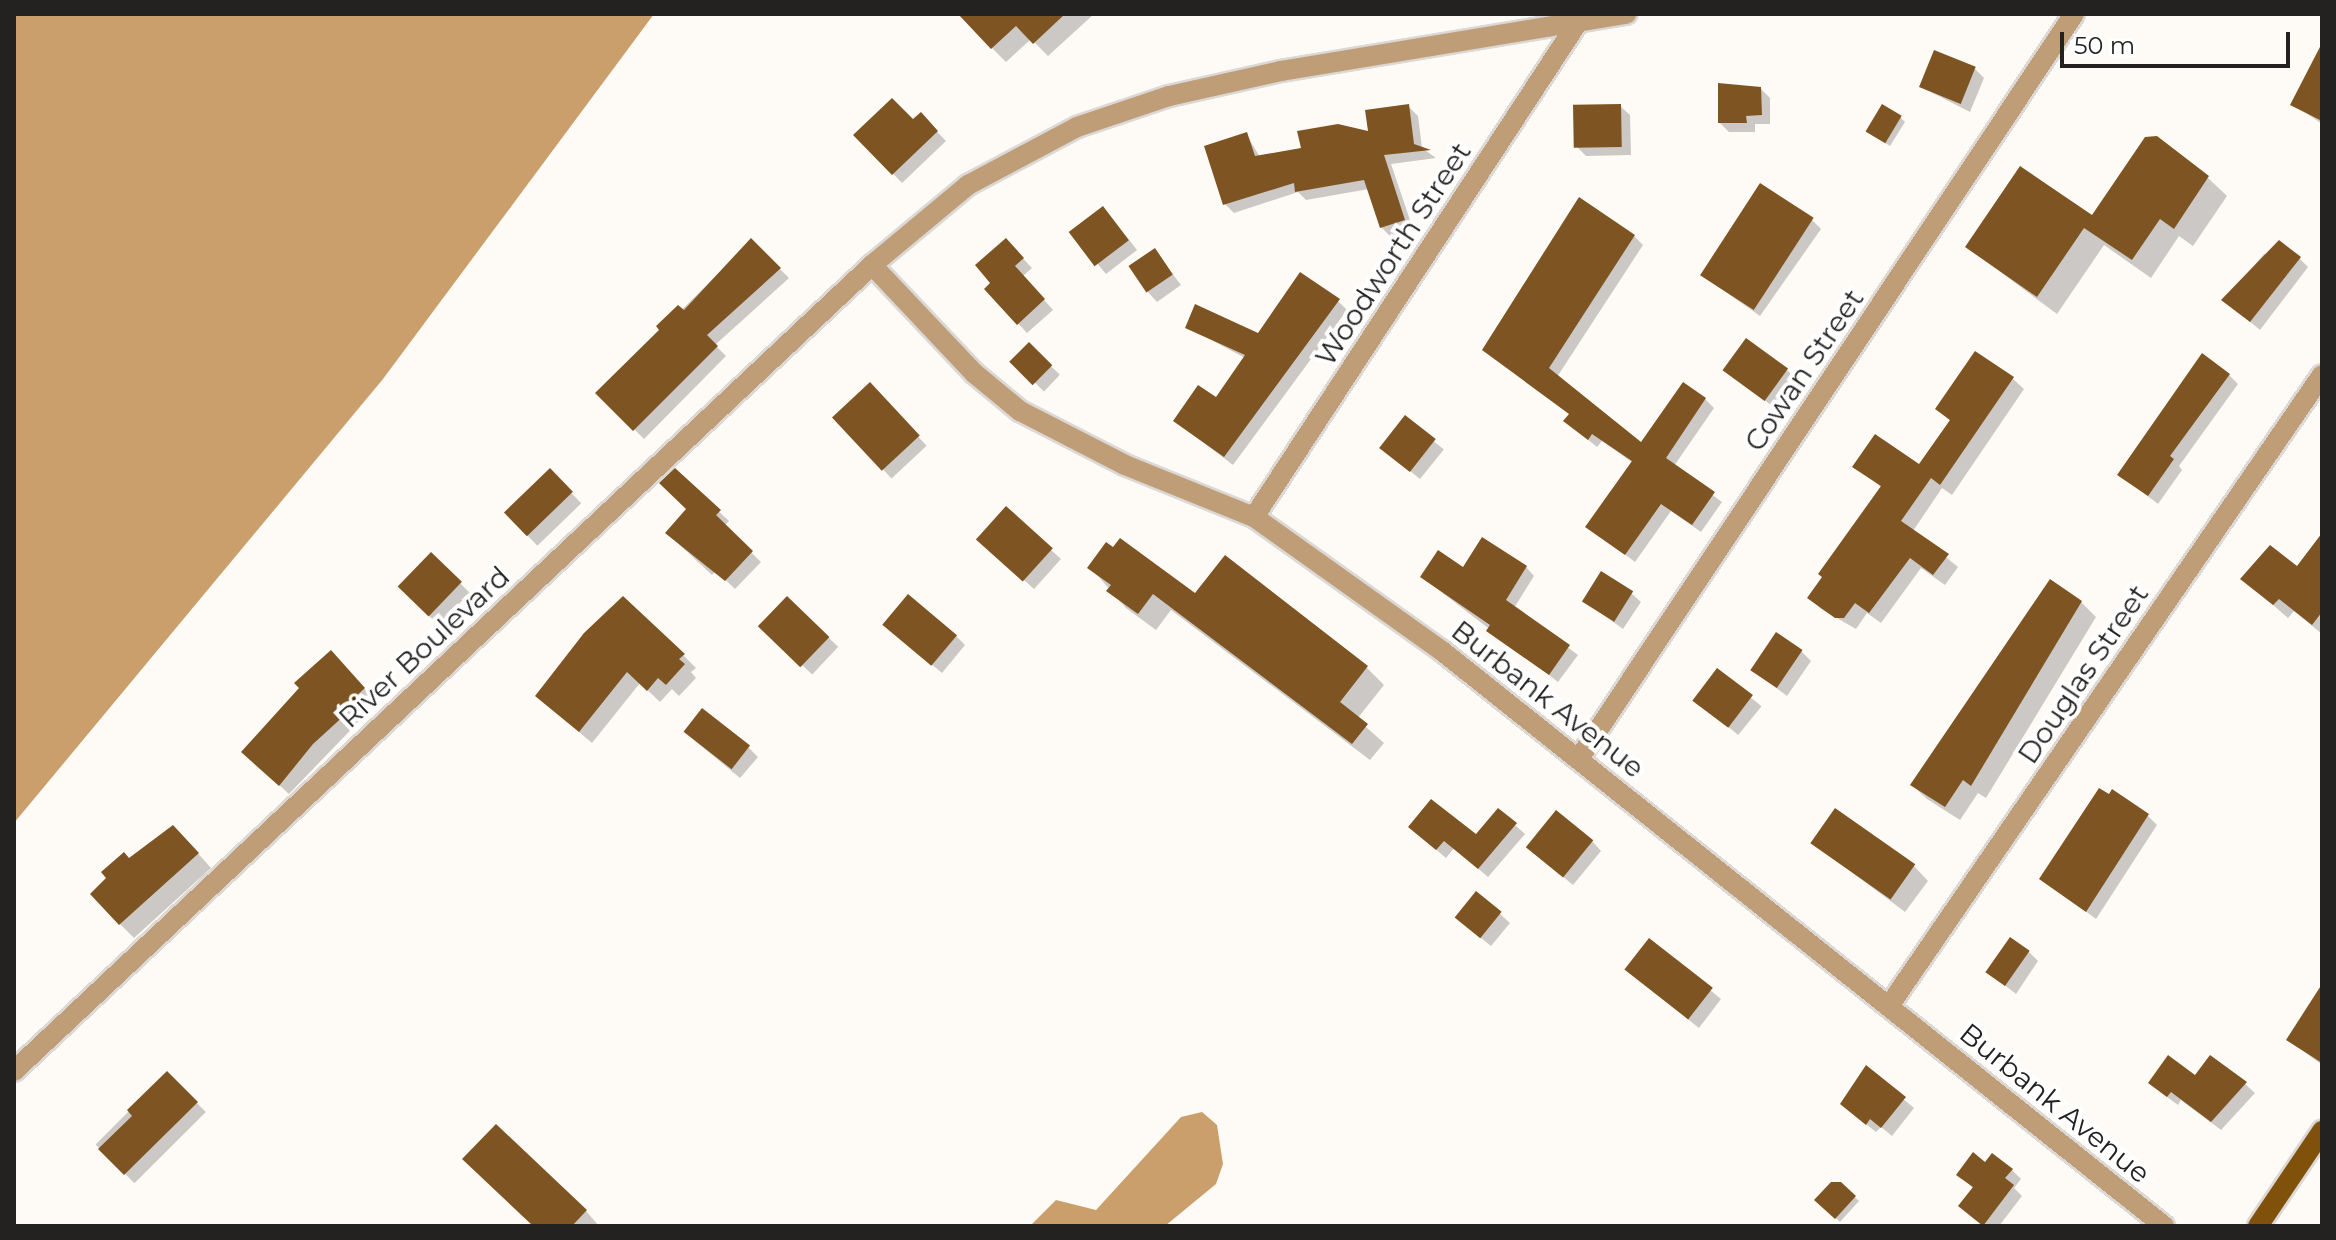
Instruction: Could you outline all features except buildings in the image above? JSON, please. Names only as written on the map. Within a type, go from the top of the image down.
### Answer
[{"type":"main road","points":[[2258,1226],[2322,1131]]},
{"type":"street","name":"River Boulevard","points":[[14,1071],[872,265],[968,185],[1077,127],[1169,96],[1281,71],[1626,14]]},
{"type":"street","name":"Cowan Street","points":[[1580,757],[2074,14]]},
{"type":"street","name":"Woodworth Street","points":[[1254,517],[1578,22]]},
{"type":"street","name":"Burbank Avenue","points":[[872,265],[974,373],[1020,411],[1125,465],[1254,517],[1580,757],[2164,1226]]},
{"type":"street","name":"Douglas Street","points":[[1889,1006],[2322,375]]},
{"type":"shaded area","points":[[14,14],[654,14],[383,379],[14,823]]},
{"type":"shaded area","points":[[1202,1112],[1217,1125],[1223,1164],[1216,1184],[1165,1226],[1030,1226],[1056,1200],[1096,1210],[1181,1117]]}]
